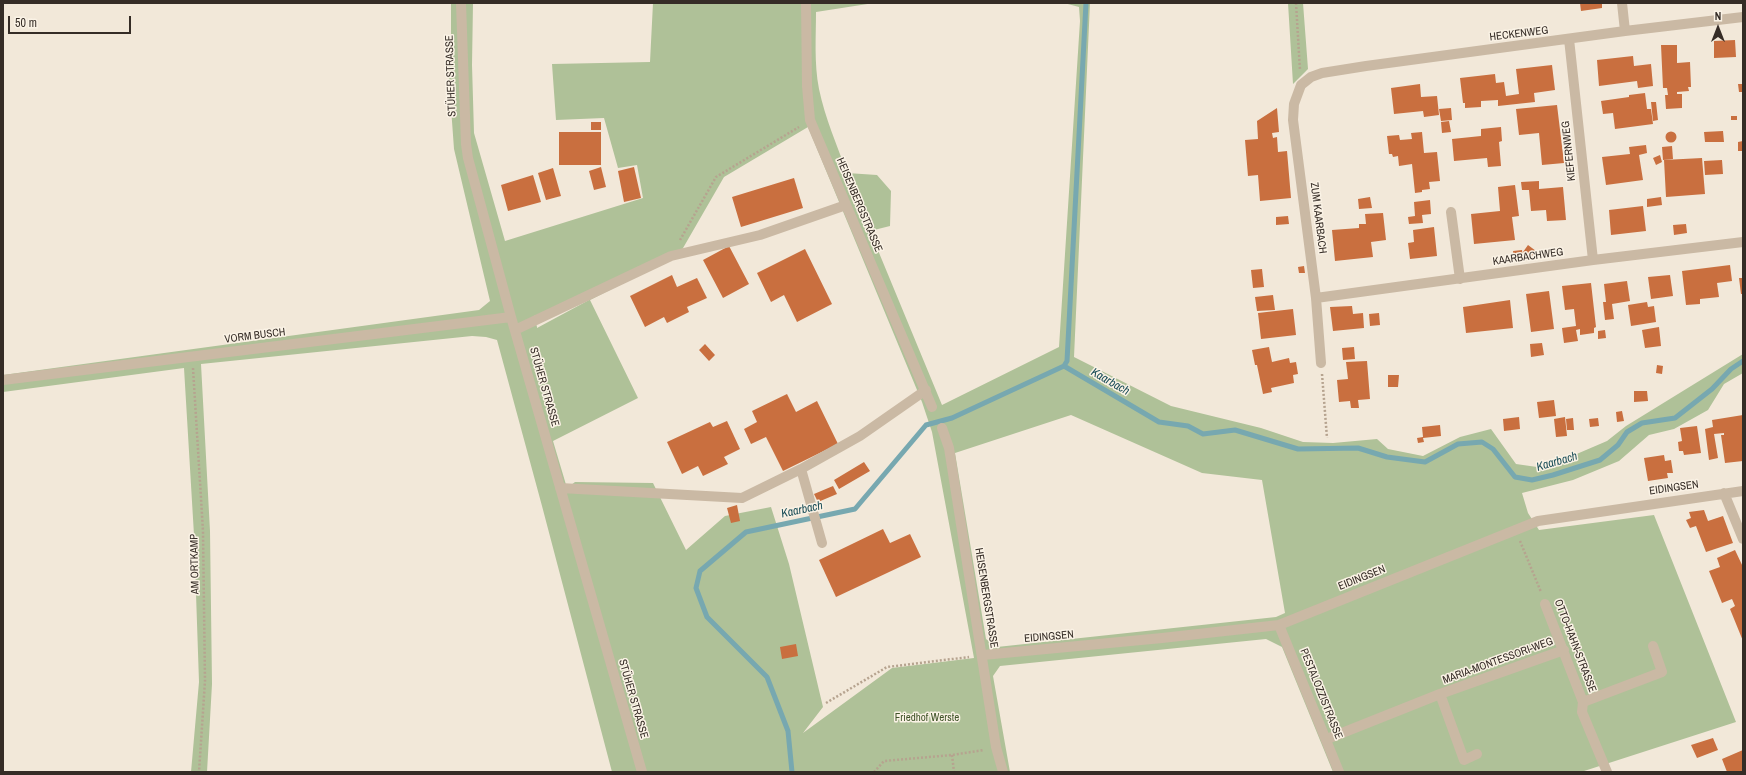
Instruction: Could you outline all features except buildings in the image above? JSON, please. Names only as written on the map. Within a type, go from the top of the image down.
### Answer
[{"type":"street","name":"STÜHER STRASSE","points":[[461,3],[467,151],[511,317],[642,772]]},
{"type":"street","name":"HEISENBERGSTRASSE","points":[[806,3],[807,86],[810,120],[932,407]]},
{"type":"street","points":[[1622,3],[1625,31]]},
{"type":"street","name":"HECKENWEG","points":[[1301,85],[1311,77],[1322,73],[1366,66],[1625,31],[1743,17]]},
{"type":"street","name":"KIEFERNWEG","points":[[1569,39],[1593,260]]},
{"type":"street","name":"ZUM KAARBACH","points":[[1301,85],[1294,104],[1294,120],[1316,298],[1321,363]]},
{"type":"street","points":[[515,330],[671,256],[760,235],[846,205]]},
{"type":"street","points":[[1451,212],[1460,279]]},
{"type":"street","name":"KAARBACHWEG","points":[[1316,298],[1593,260],[1743,242]]},
{"type":"street","name":"VORM BUSCH","points":[[3,380],[511,317]]},
{"type":"street","points":[[560,488],[742,498],[801,469],[860,436],[926,390]]},
{"type":"street","name":"HEISENBERGSTRASSE","points":[[942,428],[949,448],[983,655],[996,747],[1003,772]]},
{"type":"street","points":[[801,469],[822,543]]},
{"type":"street","name":"EIDINGSEN","points":[[983,655],[1279,625],[1538,521],[1743,491]]},
{"type":"street","points":[[1724,493],[1743,539]]},
{"type":"street","name":"OTTO-HAHN-STRASSE","points":[[1545,604],[1583,702],[1582,712],[1607,772]]},
{"type":"street","name":"PESTALOZZISTRASSE","points":[[1279,625],[1339,772]]},
{"type":"street","points":[[1583,702],[1662,672],[1653,646]]},
{"type":"street","name":"MARIA-MONTESSORI-WEG","points":[[1326,739],[1440,694],[1564,650]]},
{"type":"street","name":"MARIA-MONTESSORI-WEG","points":[[1440,694],[1464,760],[1477,754]]},
{"type":"path","points":[[1296,3],[1301,85]]},
{"type":"path","points":[[671,256],[716,177],[810,120]]},
{"type":"path","name":"AM ORTKAMP","points":[[192,356],[203,547],[205,681],[199,772]]},
{"type":"path","points":[[1321,363],[1327,438]]},
{"type":"path","name":"OTTO-HAHN-STRASSE","points":[[1515,529],[1545,604]]},
{"type":"path","points":[[826,703],[887,667],[983,655]]},
{"type":"path","points":[[874,772],[884,761],[952,755],[996,747]]},
{"type":"path","points":[[952,755],[954,772]]},
{"type":"green space","name":"Friedhof Werste","points":[[451,3],[473,3],[472,65],[474,133],[505,241],[643,198],[637,165],[618,168],[604,118],[556,120],[552,64],[650,62],[653,3],[874,3],[816,12],[817,79],[828,121],[847,173],[877,175],[891,191],[890,226],[870,231],[942,405],[1059,347],[1080,21],[1079,7],[1064,3],[1090,3],[1074,357],[1171,406],[1261,428],[1303,442],[1333,443],[1377,439],[1388,449],[1423,456],[1460,437],[1491,429],[1516,464],[1544,468],[1607,441],[1626,426],[1743,354],[1743,373],[1724,384],[1708,410],[1674,429],[1649,435],[1619,461],[1573,480],[1522,493],[1528,513],[1539,530],[1654,515],[1736,722],[1581,772],[1333,772],[1282,647],[1266,639],[1000,666],[993,676],[1010,772],[612,772],[497,340],[486,337],[472,336],[201,364],[210,531],[212,684],[207,772],[191,772],[199,682],[194,535],[184,368],[3,392],[3,375],[479,310],[490,301],[454,149],[446,38],[451,36]],"holes":[[[808,127],[922,402],[932,432],[974,658],[892,668],[803,733],[823,707],[789,564],[771,507],[725,516],[686,550],[653,483],[575,482],[567,488],[553,441],[638,398],[590,300],[679,255],[724,177]],[[589,300],[537,328],[534,316]],[[1071,415],[1202,473],[1262,480],[1285,613],[1276,617],[997,647],[986,639],[955,453]]]},
{"type":"green space","points":[[1288,3],[1303,3],[1308,69],[1293,84]]},
{"type":"waterway","points":[[1064,366],[1067,361],[1086,3]]},
{"type":"waterway","name":"Kaarbach","points":[[792,772],[788,731],[767,677],[707,617],[696,588],[700,571],[746,532],[855,509],[926,425],[952,418],[1064,366],[1159,422],[1188,426],[1203,434],[1235,430],[1298,449],[1358,448],[1387,457],[1425,462],[1458,444],[1482,442],[1493,449],[1515,477],[1532,480],[1600,460],[1618,445],[1627,432],[1642,423],[1675,418],[1712,389],[1731,369],[1743,361]]}]
